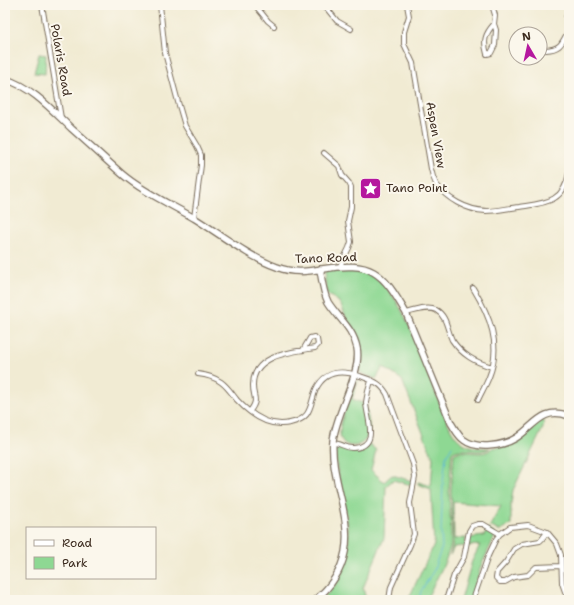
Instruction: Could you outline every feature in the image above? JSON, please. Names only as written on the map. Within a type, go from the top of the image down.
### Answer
[{"type":"street","name":"Polaris Road","points":[[42,5],[61,119]]},
{"type":"street","points":[[160,5],[165,53],[178,102],[186,126],[201,155],[194,218]]},
{"type":"street","points":[[255,5],[274,26]]},
{"type":"street","points":[[324,5],[337,21],[351,29]]},
{"type":"street","name":"Aspen View","points":[[407,5],[409,16],[404,32],[404,44],[413,63],[434,184],[458,203],[477,210],[490,210],[549,202],[562,192],[567,183],[569,173]]},
{"type":"street","points":[[492,5],[495,15],[495,45],[491,53],[487,54],[484,40],[486,33],[494,24]]},
{"type":"street","points":[[548,50],[554,50],[560,47],[569,30],[566,19],[569,6]]},
{"type":"street","name":"Tano Road","points":[[5,79],[35,95],[124,175],[165,202],[194,218],[270,265],[298,272],[340,266],[355,266],[377,274],[388,285],[406,313],[451,423],[457,433],[465,441],[479,446],[492,446],[504,443],[519,436],[535,421],[544,416],[556,413],[568,414]]},
{"type":"street","points":[[324,153],[339,166],[342,175],[351,187],[351,207],[348,222],[351,242],[340,266]]},
{"type":"street","points":[[315,600],[327,589],[337,575],[344,558],[346,546],[346,526],[334,464],[333,443],[337,423],[358,359],[355,341],[351,331],[326,298],[320,269]]},
{"type":"street","points":[[473,288],[484,305],[490,321],[495,344],[492,367],[478,400]]},
{"type":"street","points":[[406,313],[426,308],[436,310],[443,317],[452,339],[464,355],[479,363],[492,367]]},
{"type":"street","points":[[250,411],[256,402],[253,387],[254,378],[261,365],[273,358],[303,350]]},
{"type":"street","points":[[198,374],[210,376],[220,381],[243,405],[261,419],[270,423],[281,424],[296,422],[304,417],[310,410],[316,389],[323,380],[336,373],[347,372],[382,386],[387,394],[413,464],[415,477],[410,503],[414,534],[391,587],[389,600]]},
{"type":"street","points":[[333,443],[338,443],[348,448],[353,448],[363,445],[369,440],[371,431],[366,403],[371,381]]},
{"type":"street","points":[[446,600],[453,577],[464,557],[469,531],[472,526],[483,524],[500,534]]},
{"type":"street","points":[[474,600],[488,556],[500,534],[510,528],[528,525],[547,532],[557,544],[561,555],[562,583],[568,593],[568,600]]},
{"type":"street","points":[[547,532],[540,541],[522,544],[514,549],[506,562],[497,572],[496,578],[500,582],[505,582],[514,577],[528,575],[536,567],[561,566]]},
{"type":"green space","points":[[39,54],[46,55],[45,74],[34,73]]},
{"type":"green space","points":[[350,268],[366,272],[377,278],[391,293],[409,325],[437,398],[451,430],[456,437],[469,446],[490,448],[481,451],[460,450],[452,453],[449,490],[451,545],[445,562],[426,600],[408,600],[434,545],[431,489],[418,484],[418,482],[431,486],[433,458],[402,380],[383,367],[376,379],[361,373],[360,371],[360,350],[355,333],[348,323],[338,301],[327,294],[324,273],[327,271]]},
{"type":"green space","points":[[359,379],[352,399],[365,404],[369,420],[369,429],[367,437],[364,441],[356,446],[351,446],[343,442],[340,432],[347,406],[357,380]]},
{"type":"green space","points":[[541,421],[544,421],[543,428],[513,490],[511,524],[499,531],[490,526],[501,506],[453,502],[454,539],[466,538],[465,546],[454,547],[450,555],[453,543],[451,490],[454,454],[458,452],[484,453],[492,448],[505,446],[521,439]]},
{"type":"green space","points":[[368,443],[376,450],[371,470],[384,482],[392,475],[412,481],[412,485],[393,480],[386,486],[384,538],[363,588],[366,600],[321,600],[336,583],[345,565],[348,547],[348,528],[337,468],[335,448],[339,446],[349,450],[355,450]]},
{"type":"green space","points":[[488,529],[495,534],[495,536],[481,566],[471,600],[461,600],[472,561],[480,545],[468,546],[469,538],[484,536]]},
{"type":"waterway","points":[[419,600],[421,591],[434,570],[442,547],[441,531],[443,482],[446,456],[452,446]]},
{"type":"place","name":"Tano Point","points":[[370,188]]}]
